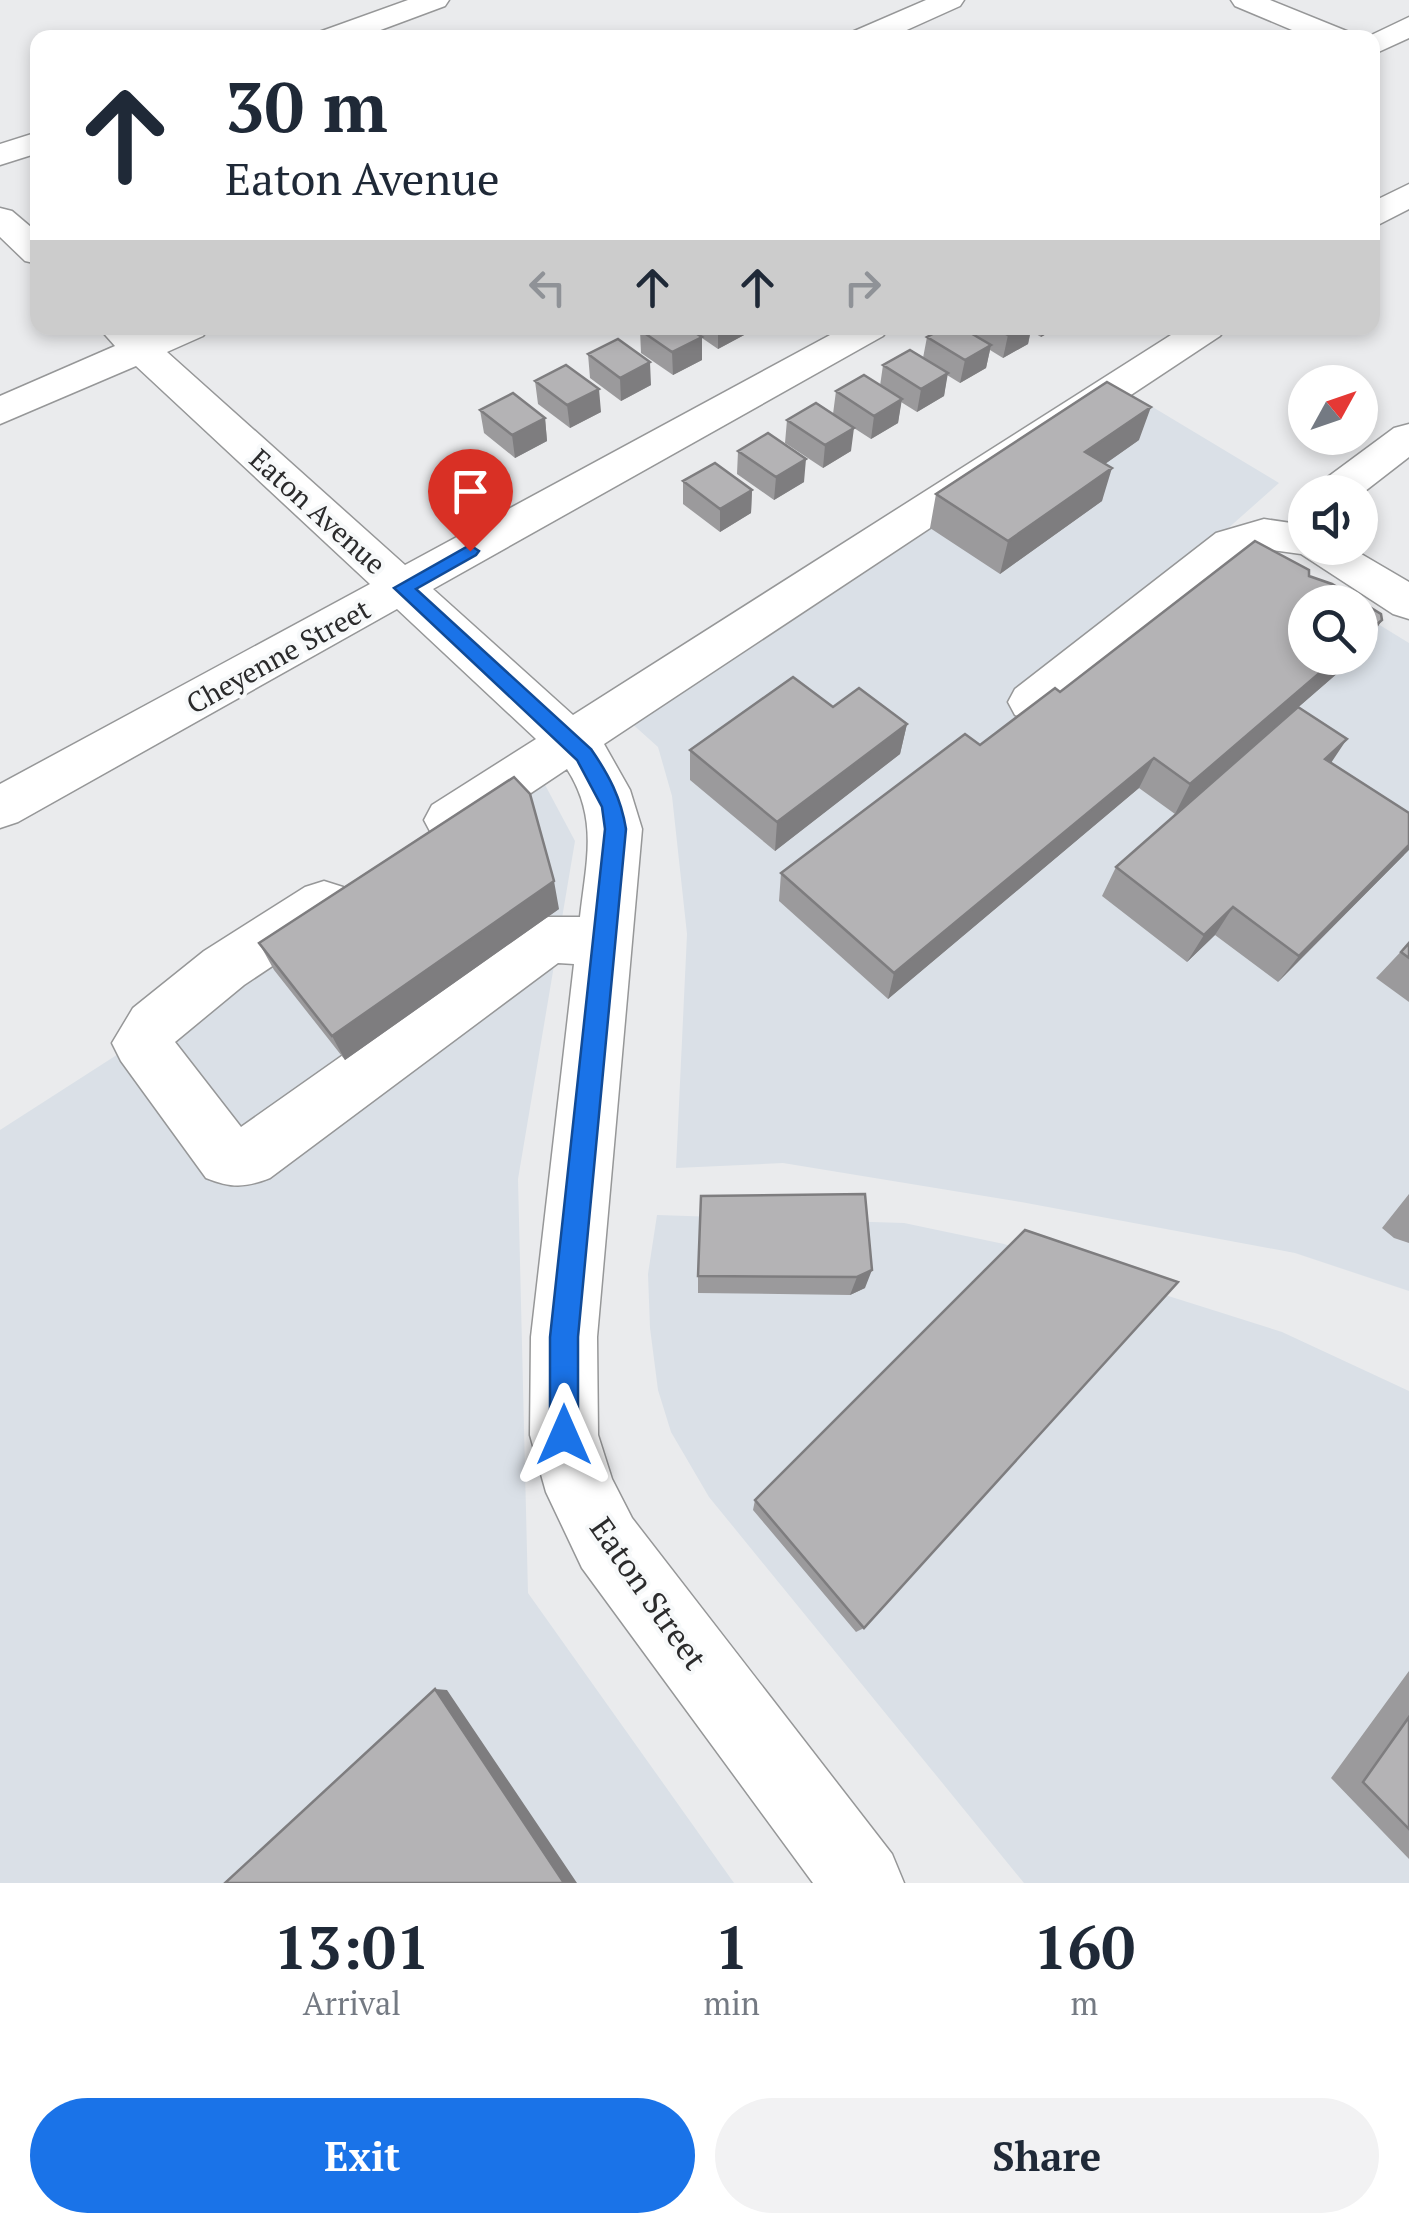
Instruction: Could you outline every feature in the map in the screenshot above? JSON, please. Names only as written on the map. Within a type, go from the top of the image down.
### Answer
[{"type":"street","points":[[352,30],[435,0]]},
{"type":"street","points":[[881,30],[950,0]]},
{"type":"street","points":[[1244,0],[1318,30]]},
{"type":"street","points":[[1380,44],[1409,26]]},
{"type":"street","points":[[1380,53],[1409,66]]},
{"type":"street","points":[[0,155],[30,145]]},
{"type":"street","points":[[1380,213],[1409,194]]},
{"type":"street","points":[[0,218],[30,246]]},
{"type":"street","name":"Cheyenne Street","points":[[0,808],[857,335]]},
{"type":"street","points":[[416,843],[1196,335]]},
{"type":"street","points":[[0,410],[130,338]]},
{"type":"street","name":"Eaton Avenue","points":[[130,338],[569,741],[601,779],[616,829],[580,1196]]},
{"type":"street","points":[[1359,475],[1409,437]]},
{"type":"street","points":[[1032,702],[1232,544],[1264,534],[1288,540]]},
{"type":"street","points":[[1347,565],[1409,602]]},
{"type":"street","points":[[368,875],[222,971],[148,1028],[140,1044],[228,1158],[248,1158],[548,940],[607,941]]},
{"type":"street","name":"Eaton Street","points":[[580,1196],[564,1337],[564,1435],[581,1492],[607,1544],[863,1883]]},
{"type":"shaded area","points":[[1126,391],[1279,483],[1225,531],[1288,587],[1288,675],[1378,675],[1378,624],[1409,643],[1409,1291],[1295,1253],[1021,1202],[783,1163],[676,1168],[687,934],[672,796],[658,747],[629,721]]},
{"type":"shaded area","points":[[543,781],[575,841],[518,1179],[528,1593],[734,1883],[0,1883],[0,1130]]},
{"type":"shaded area","points":[[657,1215],[904,1223],[1004,1244],[1282,1332],[1409,1391],[1409,1883],[1024,1883],[709,1497],[671,1432],[658,1390],[650,1328],[648,1274]]},
{"type":"building","points":[[647,335],[702,337],[672,352]]},
{"type":"building","points":[[974,335],[991,345],[965,360],[927,337]]},
{"type":"building","points":[[618,339],[650,362],[620,378],[588,354]]},
{"type":"building","points":[[910,350],[948,373],[921,389],[883,365]]},
{"type":"building","points":[[566,365],[599,389],[567,405],[535,381]]},
{"type":"building","points":[[864,375],[902,399],[874,416],[836,391]]},
{"type":"building","points":[[1107,382],[1151,407],[1085,452],[1112,468],[1008,541],[936,494]]},
{"type":"building","points":[[513,393],[545,418],[512,435],[480,410]]},
{"type":"building","points":[[816,403],[854,428],[825,445],[787,420]]},
{"type":"building","points":[[768,433],[806,459],[776,477],[738,451]]},
{"type":"building","points":[[715,463],[752,490],[720,509],[683,481]]},
{"type":"building","points":[[1255,541],[1288,559],[1288,565],[1300,565],[1309,570],[1309,576],[1334,585],[1288,585],[1288,675],[1317,675],[1190,784],[1154,758],[894,973],[781,873],[965,734],[980,745],[1055,688],[1060,692]]},
{"type":"building","points":[[793,677],[833,707],[859,688],[907,724],[777,822],[690,750]]},
{"type":"building","points":[[1298,707],[1347,739],[1325,759],[1409,813],[1409,845],[1299,956],[1233,907],[1204,935],[1116,867]]},
{"type":"building","points":[[514,777],[530,794],[554,881],[332,1036],[259,943]]},
{"type":"building","points":[[865,1194],[872,1270],[857,1277],[698,1276],[701,1196]]},
{"type":"building","points":[[1025,1230],[1178,1282],[864,1628],[755,1500]]},
{"type":"building","points":[[435,1689],[564,1883],[225,1883]]},
{"type":"building","points":[[1409,1717],[1409,1829],[1363,1782]]},
{"type":"route","points":[[470,551],[403,588],[584,754],[601,779],[616,829],[564,1337],[564,1435]]}]
